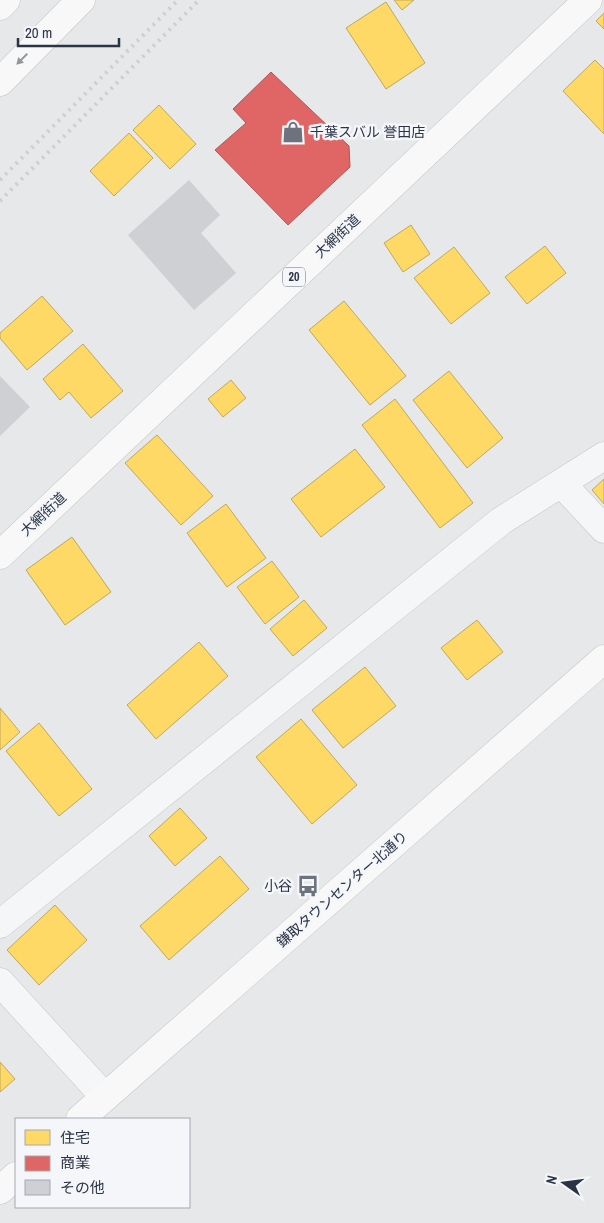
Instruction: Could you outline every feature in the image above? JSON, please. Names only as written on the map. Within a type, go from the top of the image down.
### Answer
[{"type":"main road","points":[[0,6],[6,0]]},
{"type":"main road","points":[[0,82],[81,0]]},
{"type":"main road","name":"大網街道","points":[[0,555],[588,0]]},
{"type":"main road","name":"鎌取タウンセンター北通り","points":[[81,1118],[604,659]]},
{"type":"main road","points":[[0,1190],[15,1177]]},
{"type":"street","points":[[0,924],[501,521],[604,456]]},
{"type":"street","points":[[562,484],[604,528]]},
{"type":"street","points":[[0,982],[105,1097]]},
{"type":"building: 住宅","points":[[394,0],[414,0],[402,10]]},
{"type":"building: 住宅","points":[[386,2],[425,63],[386,89],[346,28]]},
{"type":"building: 住宅","points":[[604,13],[604,29],[596,21]]},
{"type":"building: 住宅","points":[[595,60],[604,69],[604,134],[563,91]]},
{"type":"building: 住宅","points":[[159,105],[196,144],[170,169],[133,130]]},
{"type":"building: 住宅","points":[[129,133],[153,158],[114,196],[90,171]]},
{"type":"building: 住宅","points":[[411,225],[430,254],[403,272],[384,243]]},
{"type":"building: 住宅","points":[[545,246],[566,273],[527,304],[505,277]]},
{"type":"building: 住宅","points":[[454,247],[490,293],[451,324],[414,278]]},
{"type":"building: 住宅","points":[[42,296],[73,331],[27,370],[0,338],[0,333]]},
{"type":"building: 住宅","points":[[344,301],[406,376],[370,405],[309,330]]},
{"type":"building: 住宅","points":[[83,344],[123,391],[91,418],[69,392],[60,400],[43,379]]},
{"type":"building: 住宅","points":[[449,371],[503,438],[467,468],[413,400]]},
{"type":"building: 住宅","points":[[231,380],[246,398],[223,417],[208,399]]},
{"type":"building: 住宅","points":[[395,399],[473,503],[440,528],[362,425]]},
{"type":"building: 住宅","points":[[157,435],[213,496],[181,525],[125,463]]},
{"type":"building: 住宅","points":[[355,449],[385,487],[321,537],[291,499]]},
{"type":"building: 住宅","points":[[604,479],[604,504],[592,490]]},
{"type":"building: 住宅","points":[[226,504],[266,558],[227,587],[187,533]]},
{"type":"building: 住宅","points":[[72,537],[111,592],[65,625],[26,570]]},
{"type":"building: 住宅","points":[[272,561],[299,597],[265,624],[237,587]]},
{"type":"building: 住宅","points":[[304,600],[327,628],[293,656],[270,629]]},
{"type":"building: 住宅","points":[[477,620],[503,652],[467,680],[441,648]]},
{"type":"building: 住宅","points":[[199,642],[228,676],[156,739],[127,705]]},
{"type":"building: 住宅","points":[[365,667],[396,706],[343,748],[312,710]]},
{"type":"building: 住宅","points":[[0,708],[20,732],[0,750]]},
{"type":"building: 住宅","points":[[301,719],[357,785],[312,824],[256,757]]},
{"type":"building: 住宅","points":[[39,723],[92,789],[59,816],[6,751]]},
{"type":"building: 住宅","points":[[180,808],[207,838],[175,866],[149,836]]},
{"type":"building: 住宅","points":[[220,856],[249,889],[169,960],[140,926]]},
{"type":"building: 住宅","points":[[55,905],[87,940],[39,985],[7,950]]},
{"type":"building: 住宅","points":[[0,1062],[15,1079],[0,1092]]},
{"type":"building: 商業","points":[[271,72],[349,146],[350,167],[288,225],[215,150],[246,123],[233,109]]},
{"type":"building: その他","points":[[189,180],[220,215],[201,233],[236,273],[194,310],[128,235]]},
{"type":"building: その他","points":[[0,376],[30,407],[0,436]]},
{"type":"railway","points":[[0,180],[178,0]]},
{"type":"railway","points":[[0,201],[199,0]]},
{"type":"place","name":"千葉スバル 誉田店","points":[[293,132]]},
{"type":"place","name":"小谷","points":[[308,886]]}]
